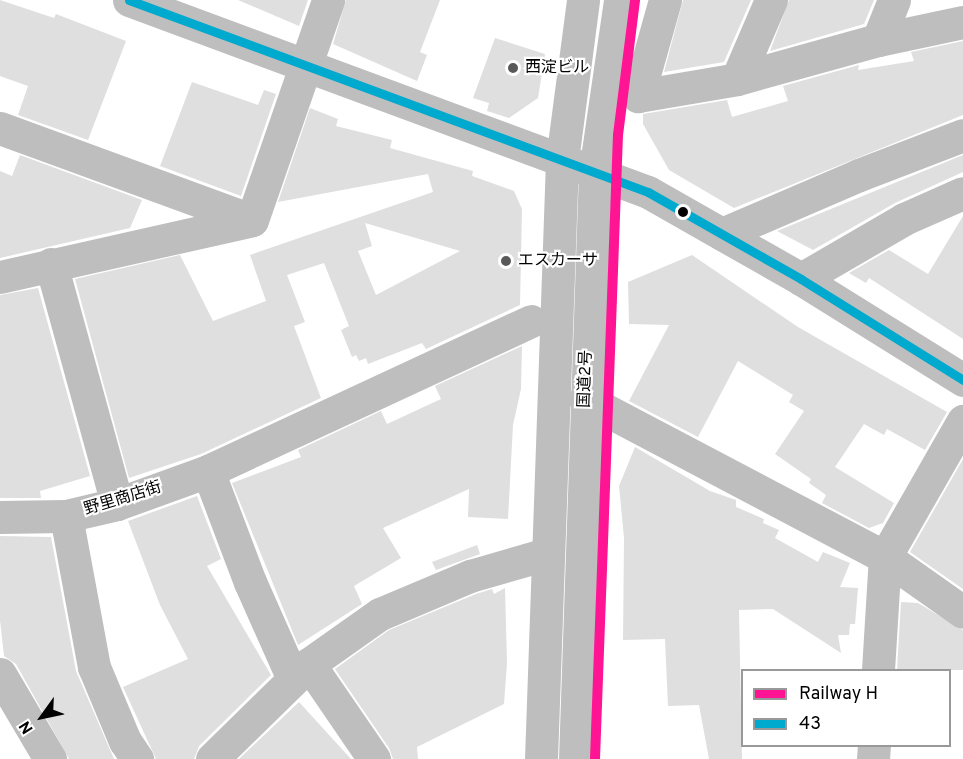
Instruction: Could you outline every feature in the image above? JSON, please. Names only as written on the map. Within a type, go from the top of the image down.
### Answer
[{"type":"main road","points":[[129,0],[648,192],[801,279],[963,380]]},
{"type":"main road","points":[[252,220],[328,0]]},
{"type":"main road","name":"国道2号","points":[[541,759],[546,554],[562,160],[583,0]]},
{"type":"main road","name":"国道2号","points":[[575,759],[585,399],[595,172],[620,0]]},
{"type":"main road","points":[[665,0],[638,96],[737,79],[878,40],[963,22]]},
{"type":"main road","points":[[737,79],[771,0]]},
{"type":"main road","points":[[878,40],[894,0]]},
{"type":"main road","points":[[0,128],[252,220]]},
{"type":"main road","points":[[722,234],[859,175],[963,135]]},
{"type":"main road","points":[[801,279],[904,219],[963,193]]},
{"type":"main road","points":[[0,277],[252,220]]},
{"type":"main road","points":[[51,264],[117,504]]},
{"type":"main road","name":"野里商店街","points":[[0,517],[66,516],[117,504],[208,471],[531,321]]},
{"type":"main road","points":[[585,399],[885,557],[963,612]]},
{"type":"main road","points":[[878,669],[885,557],[963,421]]},
{"type":"main road","points":[[208,471],[250,582],[301,672],[374,759]]},
{"type":"main road","points":[[66,516],[94,667],[125,741],[137,759]]},
{"type":"main road","points":[[212,759],[301,672],[380,614],[470,576],[546,554]]},
{"type":"main road","points":[[1,680],[50,759]]},
{"type":"building","points":[[0,0],[54,18],[56,14],[126,41],[88,140],[18,115],[28,86],[0,76]]},
{"type":"building","points":[[238,0],[308,0],[299,26]]},
{"type":"building","points":[[346,0],[440,0],[420,52],[427,55],[417,81],[333,44]]},
{"type":"building","points":[[683,0],[751,0],[724,62],[664,72]]},
{"type":"building","points":[[789,0],[874,0],[864,24],[770,51]]},
{"type":"building","name":"西淀ビル","points":[[495,38],[545,54],[538,98],[509,118],[487,111],[489,103],[473,98]]},
{"type":"building","points":[[963,41],[963,115],[734,208],[669,170],[643,124],[643,114],[727,100],[732,117],[788,101],[783,86],[859,65],[858,70],[914,61],[911,52]]},
{"type":"building","points":[[192,82],[258,105],[264,90],[276,94],[241,196],[160,166]]},
{"type":"building","points":[[310,108],[338,119],[336,126],[392,140],[390,148],[473,171],[472,176],[514,191],[522,209],[520,305],[426,349],[422,343],[368,364],[366,358],[359,361],[356,355],[352,357],[341,330],[349,326],[324,263],[287,275],[305,322],[294,326],[321,398],[201,454],[129,478],[75,279],[180,255],[213,321],[266,301],[250,255],[433,192],[428,174],[278,202]],"holes":[[[365,223],[460,251],[376,295],[358,251],[372,246]]]},
{"type":"building","points":[[20,155],[142,200],[130,228],[0,258],[0,171],[12,176]]},
{"type":"building","points":[[963,155],[963,172],[895,203],[813,250],[777,231]]},
{"type":"building","points":[[963,216],[963,339],[869,278],[866,283],[849,273],[889,250],[928,274]]},
{"type":"building","points":[[692,255],[798,327],[947,412],[925,450],[887,429],[884,435],[864,424],[835,467],[894,503],[883,523],[869,528],[822,503],[826,495],[809,483],[811,479],[775,454],[804,411],[789,402],[793,395],[738,361],[698,437],[629,401],[669,325],[629,324],[628,282]]},
{"type":"building","points":[[38,288],[90,476],[40,491],[41,498],[0,498],[0,295]]},
{"type":"building","points":[[522,346],[521,389],[513,425],[508,519],[468,517],[469,489],[383,528],[401,558],[354,586],[362,604],[298,645],[232,483],[301,457],[298,450],[381,411],[387,424],[441,399],[435,386]]},
{"type":"building","points":[[635,447],[710,491],[736,500],[736,507],[764,519],[763,523],[779,530],[775,538],[818,562],[823,552],[850,563],[840,587],[858,588],[855,624],[850,624],[849,635],[838,635],[841,653],[773,609],[739,610],[742,759],[709,759],[699,705],[668,706],[665,639],[623,640],[624,538],[619,486]]},
{"type":"building","points":[[963,459],[963,589],[910,552]]},
{"type":"building","points":[[197,496],[221,559],[207,566],[271,675],[199,746],[194,759],[156,759],[123,687],[188,659],[160,605],[128,521]]},
{"type":"building","points":[[0,536],[51,537],[76,671],[114,759],[69,759],[16,664],[4,656],[0,620]]},
{"type":"building","points":[[477,545],[480,554],[436,570],[432,562]]},
{"type":"building","points":[[505,588],[507,663],[504,704],[417,747],[418,759],[393,759],[389,748],[335,669],[389,630],[476,594],[492,589],[494,594]]},
{"type":"building","points":[[901,602],[918,603],[963,630],[963,670],[897,669]]},
{"type":"building","points":[[299,702],[351,759],[239,759],[242,756]]},
{"type":"rail line","name":"H","points":[[595,759],[618,135],[635,0]]},
{"type":"transit line","name":"43","points":[[129,0],[648,192],[801,279],[963,380]]},
{"type":"place","name":"西淀ビル","points":[[513,68]]},
{"type":"place","name":"エスカーサ","points":[[506,261]]}]
